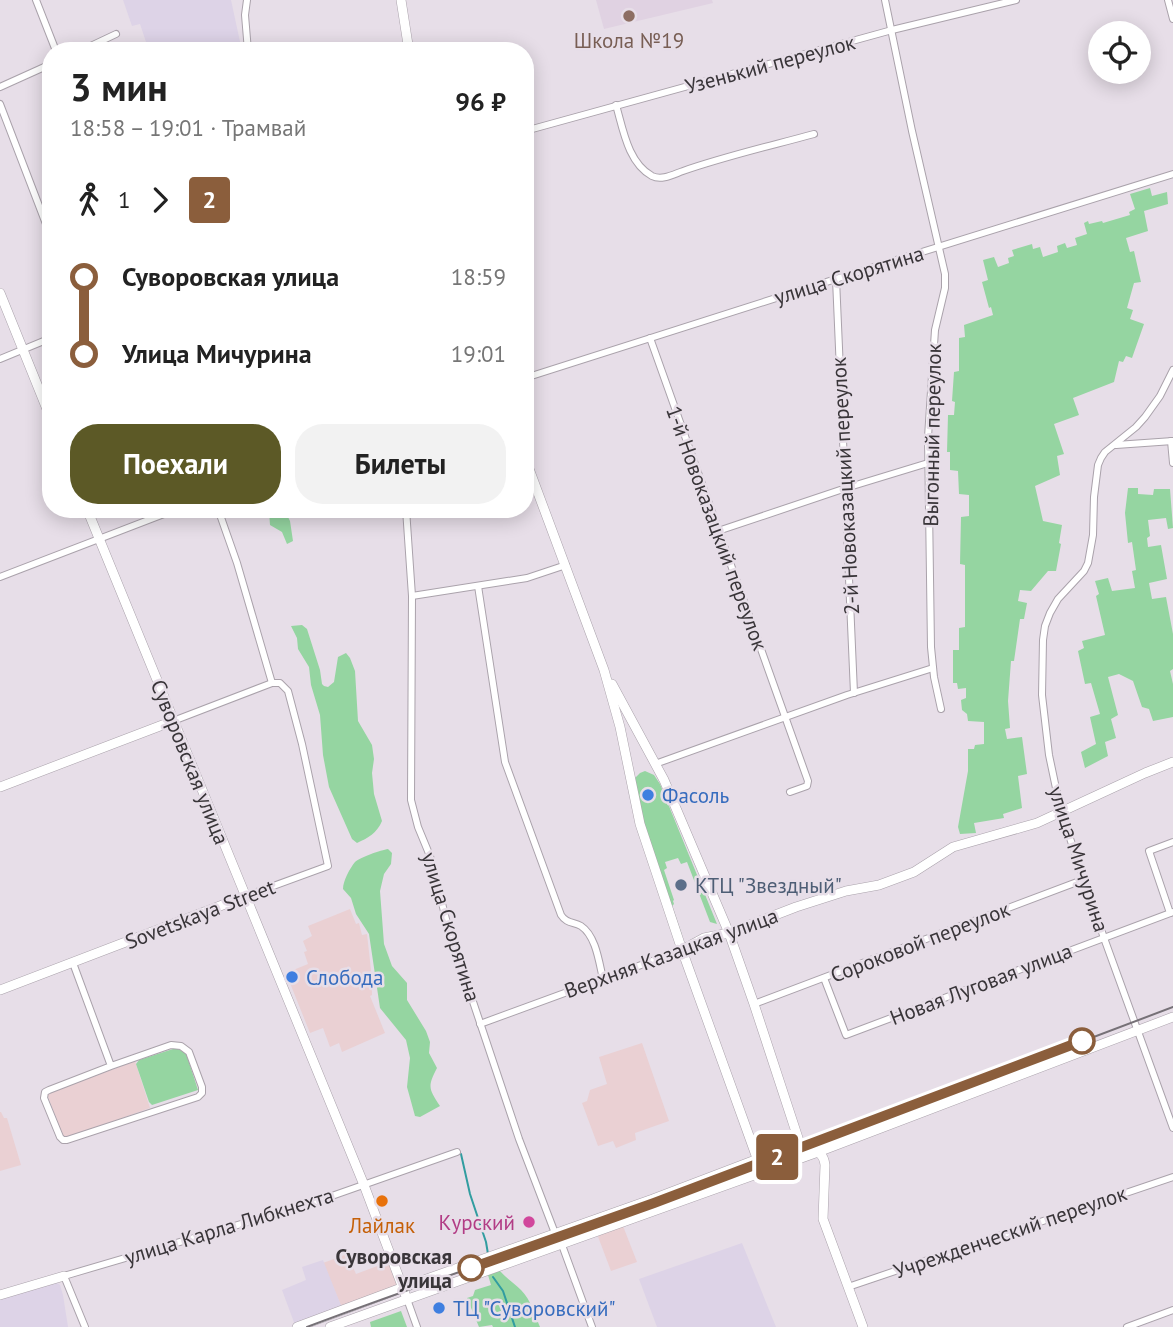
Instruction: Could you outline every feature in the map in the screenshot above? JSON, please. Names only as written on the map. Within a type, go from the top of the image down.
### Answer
[{"type":"street","points":[[36,0],[52,42]]},
{"type":"street","points":[[247,0],[247,42]]},
{"type":"street","points":[[401,0],[408,42]]},
{"type":"street","name":"Выгонный переулок","points":[[886,0],[945,282],[935,330],[928,437],[933,668],[941,709]]},
{"type":"street","name":"Узенький переулок","points":[[534,128],[892,30],[1016,0]]},
{"type":"street","points":[[1168,0],[1173,19]]},
{"type":"street","points":[[99,42],[116,34]]},
{"type":"street","points":[[0,87],[42,68]]},
{"type":"street","points":[[0,104],[42,214]]},
{"type":"street","points":[[616,105],[630,151],[642,167],[657,178],[814,134]]},
{"type":"street","name":"улица Скорятина","points":[[534,375],[1173,174]]},
{"type":"street","name":"2-й Новоказацкий переулок","points":[[836,279],[854,693]]},
{"type":"street","points":[[0,293],[42,397]]},
{"type":"street","name":"1-й Новоказацкий переулок","points":[[650,338],[808,781],[807,786],[790,792]]},
{"type":"street","points":[[0,359],[42,342]]},
{"type":"street","name":"улица Мичурина","points":[[1173,370],[1160,396],[1145,417],[1105,452],[1098,465],[1093,535],[1088,563],[1084,571],[1058,598],[1050,612],[1043,640],[1042,695],[1049,755],[1061,811],[1173,1128]]},
{"type":"street","points":[[1114,445],[1172,441],[1173,463]]},
{"type":"street","points":[[718,531],[928,463]]},
{"type":"street","points":[[534,481],[604,670],[620,727],[640,824],[682,950],[758,1159],[765,1171]]},
{"type":"street","name":"Суворовская улица","points":[[91,518],[363,1185],[417,1327]]},
{"type":"street","points":[[0,578],[155,518]]},
{"type":"street","points":[[0,787],[272,683],[221,518]]},
{"type":"street","name":"улица Скорятина","points":[[408,518],[412,596],[411,800],[430,856],[444,914],[523,1152],[555,1234],[562,1245],[592,1327]]},
{"type":"street","points":[[412,596],[527,578],[566,565]]},
{"type":"street","points":[[478,586],[505,762],[561,915],[566,921],[581,927],[590,937],[603,979]]},
{"type":"street","points":[[655,764],[854,693],[933,668]]},
{"type":"street","points":[[604,670],[664,780],[729,933],[799,1141],[803,1146]]},
{"type":"street","name":"Sovetskaya Street","points":[[0,990],[328,866],[288,691],[283,685],[272,683]]},
{"type":"street","name":"Верхняя Казацкая улица","points":[[480,1024],[682,950],[704,938],[729,933],[846,891],[879,886],[914,872],[953,847],[1017,830],[1173,762]]},
{"type":"street","points":[[1172,912],[1149,851],[1173,842]]},
{"type":"street","name":"Сороковой переулок","points":[[754,1004],[1085,879]]},
{"type":"street","name":"Новая Луговая улица","points":[[824,978],[846,1035],[1172,912]]},
{"type":"street","points":[[73,963],[111,1066]]},
{"type":"street","points":[[330,1327],[818,1152],[1173,1017]]},
{"type":"street","points":[[172,1045],[181,1046],[189,1052],[202,1093],[198,1097],[63,1140],[51,1118],[44,1098],[46,1093],[111,1066],[172,1045]]},
{"type":"street","points":[[765,1171],[780,1161],[790,1147],[793,1137],[790,1115]]},
{"type":"street","points":[[296,1327],[790,1147],[803,1146],[824,1157],[823,1219],[863,1327]]},
{"type":"street","name":"улица Карла Либкнехта","points":[[0,1295],[309,1204],[457,1152]]},
{"type":"street","name":"Учрежденческий переулок","points":[[848,1287],[1173,1177]]},
{"type":"street","points":[[64,1276],[85,1327]]},
{"type":"street","points":[[1127,1327],[1173,1310]]},
{"type":"shaded area","points":[[123,0],[231,0],[240,42],[146,42],[140,24],[132,26]]},
{"type":"shaded area","name":"Школа №19","points":[[596,0],[712,0],[713,3],[604,29]]},
{"type":"shaded area","points":[[350,909],[356,924],[359,923],[362,935],[367,934],[372,979],[370,996],[385,1033],[342,1052],[339,1043],[330,1047],[323,1028],[310,1033],[286,973],[308,964],[303,941],[312,936],[308,926]]},
{"type":"shaded area","points":[[642,1043],[669,1121],[635,1133],[636,1140],[616,1148],[613,1141],[598,1146],[582,1103],[587,1101],[590,1090],[607,1084],[599,1057]]},
{"type":"shaded area","points":[[135,1061],[150,1108],[64,1139],[47,1094]]},
{"type":"shaded area","points":[[0,1112],[7,1118],[21,1165],[0,1171]]},
{"type":"shaded area","points":[[623,1226],[637,1262],[611,1271],[597,1234]]},
{"type":"shaded area","points":[[742,1243],[776,1327],[657,1327],[639,1279]]},
{"type":"shaded area","points":[[347,1254],[356,1274],[388,1262],[397,1285],[342,1308],[323,1263]]},
{"type":"shaded area","points":[[323,1260],[342,1308],[295,1325],[282,1290],[306,1280],[302,1267]]},
{"type":"shaded area","points":[[57,1283],[63,1295],[68,1327],[0,1327],[0,1299]]},
{"type":"green space","points":[[1150,188],[1152,196],[1167,192],[1168,204],[1144,211],[1148,231],[1126,238],[1130,252],[1134,251],[1141,282],[1134,283],[1127,308],[1133,310],[1130,319],[1144,324],[1132,358],[1126,356],[1123,362],[1119,361],[1114,382],[1073,398],[1079,415],[1054,424],[1064,454],[1057,456],[1060,475],[1035,486],[1043,521],[1062,525],[1056,571],[1048,571],[1031,591],[1020,590],[1018,601],[1027,603],[1024,619],[1020,619],[1014,661],[1011,661],[1008,701],[1010,728],[1005,729],[1007,739],[1022,737],[1027,774],[1018,776],[1022,808],[1003,814],[1004,818],[974,823],[976,833],[960,834],[958,827],[968,771],[968,749],[984,744],[984,722],[968,721],[967,714],[962,710],[961,700],[966,698],[966,688],[958,689],[957,683],[953,683],[953,650],[959,650],[959,628],[965,627],[965,565],[960,564],[961,517],[969,516],[969,495],[959,494],[958,471],[950,470],[950,452],[947,452],[948,415],[954,415],[954,372],[959,371],[959,338],[965,337],[964,325],[993,315],[982,282],[988,280],[983,260],[994,257],[998,267],[1009,263],[1008,258],[1014,256],[1012,250],[1032,244],[1033,249],[1040,247],[1043,257],[1058,252],[1057,246],[1065,243],[1067,248],[1077,245],[1075,238],[1087,234],[1084,223],[1103,223],[1130,215],[1129,212],[1135,209],[1130,194]]},
{"type":"green space","points":[[1128,488],[1138,488],[1138,494],[1153,495],[1154,489],[1170,489],[1173,528],[1168,529],[1166,518],[1148,520],[1150,536],[1147,538],[1148,547],[1161,545],[1167,579],[1149,583],[1152,599],[1166,597],[1173,634],[1173,669],[1170,671],[1173,684],[1173,717],[1153,721],[1149,709],[1142,707],[1133,681],[1119,674],[1108,677],[1118,715],[1111,719],[1116,738],[1105,742],[1108,756],[1085,768],[1081,752],[1096,744],[1090,717],[1100,714],[1091,683],[1085,684],[1078,651],[1084,648],[1082,641],[1105,635],[1095,581],[1108,578],[1112,591],[1135,588],[1132,571],[1136,570],[1132,542],[1128,543],[1125,513]]},
{"type":"green space","points":[[270,518],[288,518],[293,541],[287,544],[282,532],[270,525]]},
{"type":"green space","points":[[302,625],[307,629],[324,686],[328,687],[334,682],[338,657],[346,653],[355,671],[358,721],[372,745],[374,794],[382,821],[372,835],[357,843],[352,839],[329,787],[320,715],[309,667],[298,649],[297,638],[291,626]]},
{"type":"green space","points":[[645,771],[654,775],[660,784],[717,924],[710,922],[687,862],[681,864],[678,858],[665,862],[667,868],[664,870],[674,900],[672,906],[681,936],[643,823],[635,778]]},
{"type":"green space","points":[[388,849],[392,853],[391,864],[384,874],[380,891],[384,944],[392,966],[407,983],[407,1000],[426,1031],[430,1042],[429,1053],[437,1068],[431,1088],[440,1106],[420,1117],[415,1116],[407,1087],[410,1058],[406,1040],[380,1008],[369,934],[356,914],[351,898],[343,889],[355,862]]},
{"type":"green space","points":[[176,1048],[186,1053],[198,1090],[152,1105],[136,1064],[139,1060]]},
{"type":"green space","points":[[499,1270],[524,1294],[540,1327],[479,1327],[467,1298],[473,1296],[475,1290],[491,1285],[488,1275]]},
{"type":"green space","points":[[401,1311],[407,1327],[371,1327],[370,1322]]},
{"type":"waterway","points":[[461,1154],[488,1254]]},
{"type":"waterway","points":[[493,1277],[503,1291],[515,1327]]},
{"type":"tram line","points":[[307,1327],[657,1202],[1173,1007]]},
{"type":"tram line","name":"2","points":[[471,1268],[654,1203],[1082,1041]]},
{"type":"place","name":"Школа №19","points":[[629,16]]},
{"type":"place","name":"Фасоль","points":[[648,795]]},
{"type":"place","name":"КТЦ \"Звездный\"","points":[[681,885]]},
{"type":"place","name":"Слобода","points":[[292,977]]},
{"type":"place","name":"Лайлак","points":[[382,1201]]},
{"type":"place","name":"Курский","points":[[529,1222]]},
{"type":"place","name":"Суворовская улица","points":[[471,1268]]},
{"type":"place","name":"ТЦ \"Суворовский\"","points":[[439,1308]]}]
